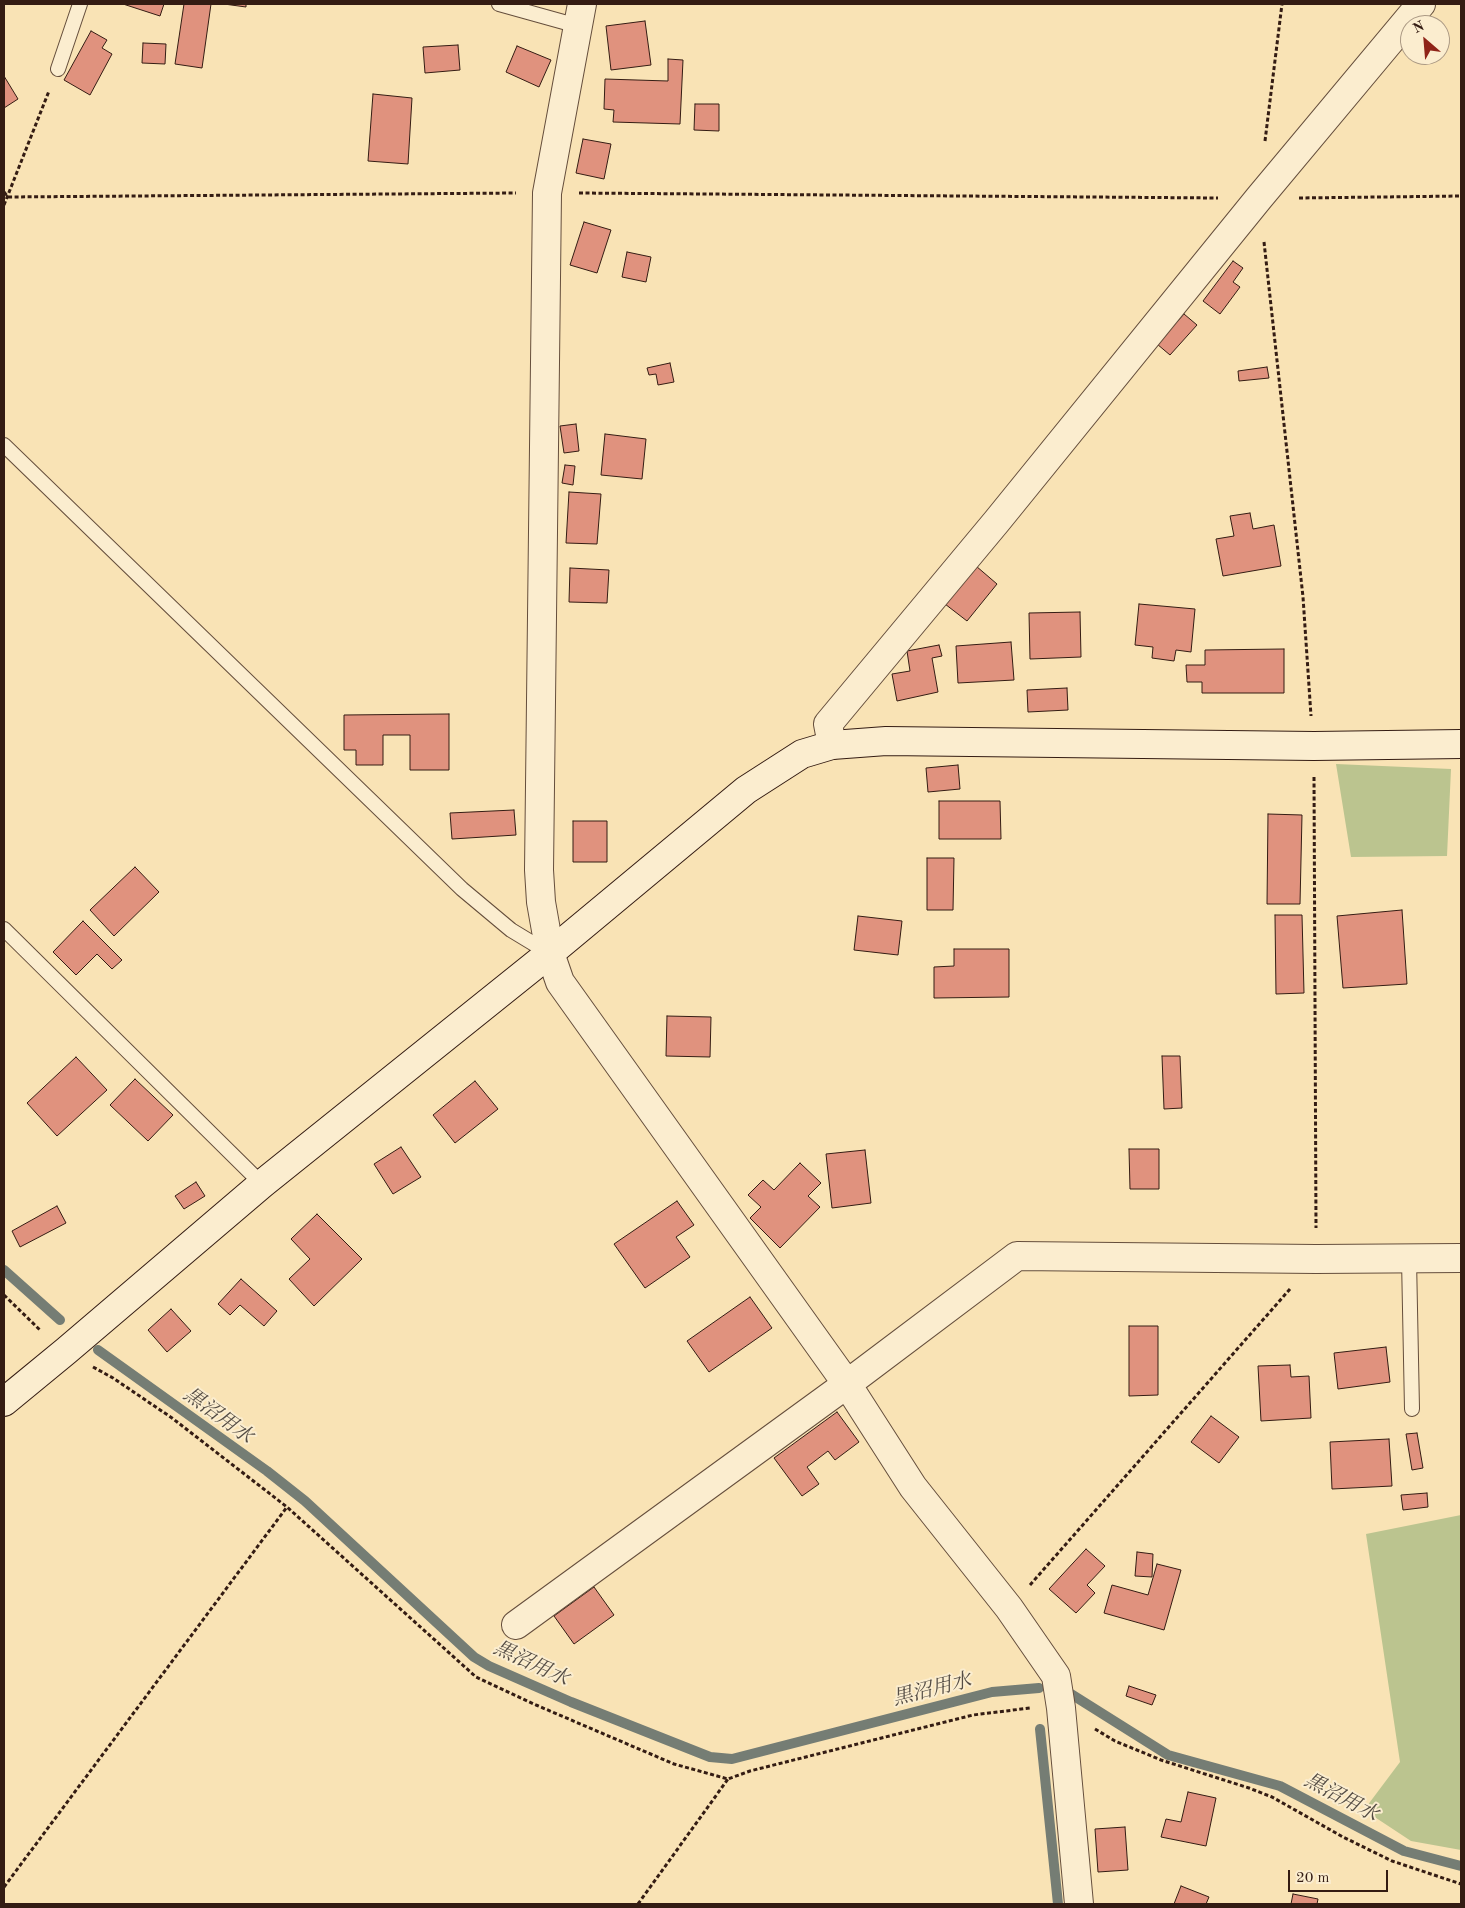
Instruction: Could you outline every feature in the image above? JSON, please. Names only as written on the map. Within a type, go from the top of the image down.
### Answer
[{"type":"street","points":[[832,745],[828,724],[1259,198],[1421,4]]},
{"type":"street","points":[[580,15],[547,193],[539,870],[541,902],[550,953],[560,982],[847,1384],[914,1488],[1009,1608],[1056,1676],[1061,1708],[1078,1904]]},
{"type":"street","points":[[4,1402],[262,1184],[550,953],[746,790],[802,754],[832,745],[886,741],[1314,746],[1461,744]]},
{"type":"street","points":[[516,1625],[847,1384],[1017,1256],[1316,1259],[1461,1258]]},
{"type":"lane","points":[[58,69],[80,4]]},
{"type":"lane","points":[[500,4],[580,15]]},
{"type":"lane","points":[[4,445],[462,889],[511,930],[550,953]]},
{"type":"lane","points":[[4,929],[262,1184]]},
{"type":"lane","points":[[1409,1259],[1412,1409]]},
{"type":"path","points":[[1264,150],[1282,4]]},
{"type":"path","points":[[4,204],[58,69]]},
{"type":"path","points":[[4,192],[8,197]]},
{"type":"path","points":[[8,197],[547,193],[1259,198],[1461,196]]},
{"type":"path","points":[[1009,1608],[1316,1259],[1314,746],[1303,597],[1259,198]]},
{"type":"path","points":[[4,1295],[46,1335]]},
{"type":"path","points":[[4,1887],[287,1507]]},
{"type":"path","points":[[1095,1729],[1115,1741],[1161,1760],[1272,1797],[1343,1837],[1392,1860],[1461,1884]]},
{"type":"path","points":[[638,1904],[728,1779]]},
{"type":"green space","points":[[1336,764],[1451,769],[1447,856],[1351,857]]},
{"type":"green space","points":[[1461,1515],[1461,1850],[1411,1841],[1364,1810],[1400,1762],[1366,1534]]},
{"type":"building","points":[[123,4],[164,4],[160,16]]},
{"type":"building","points":[[184,4],[211,4],[202,68],[175,64]]},
{"type":"building","points":[[224,4],[246,4],[246,7]]},
{"type":"building","points":[[645,21],[651,65],[611,70],[606,26]]},
{"type":"building","points":[[91,31],[107,40],[102,48],[112,54],[90,95],[64,80]]},
{"type":"building","points":[[143,43],[166,44],[165,64],[142,63]]},
{"type":"building","points":[[458,45],[460,70],[425,73],[423,47]]},
{"type":"building","points":[[517,46],[551,60],[539,87],[506,72]]},
{"type":"building","points":[[668,59],[683,60],[680,124],[613,122],[614,110],[604,109],[605,79],[668,81]]},
{"type":"building","points":[[4,76],[18,99],[4,108]]},
{"type":"building","points":[[373,94],[412,98],[408,164],[368,161]]},
{"type":"building","points":[[695,104],[719,104],[719,131],[694,130]]},
{"type":"building","points":[[583,139],[611,144],[604,179],[576,173]]},
{"type":"building","points":[[584,222],[611,230],[597,273],[570,265]]},
{"type":"building","points":[[627,252],[651,257],[646,282],[622,277]]},
{"type":"building","points":[[1233,261],[1243,268],[1233,282],[1240,287],[1220,314],[1203,301]]},
{"type":"building","points":[[1184,314],[1197,325],[1170,355],[1157,344]]},
{"type":"building","points":[[670,363],[674,382],[658,385],[656,374],[649,375],[647,368]]},
{"type":"building","points":[[1267,367],[1269,378],[1239,381],[1238,371]]},
{"type":"building","points":[[576,424],[579,451],[564,453],[560,426]]},
{"type":"building","points":[[605,434],[646,439],[642,479],[601,475]]},
{"type":"building","points":[[565,465],[575,466],[573,485],[562,483]]},
{"type":"building","points":[[569,492],[601,494],[597,544],[566,543]]},
{"type":"building","points":[[1250,513],[1253,529],[1274,525],[1281,566],[1223,576],[1216,539],[1234,536],[1230,516]]},
{"type":"building","points":[[976,566],[997,584],[967,621],[945,604]]},
{"type":"building","points":[[570,568],[609,570],[607,603],[569,602]]},
{"type":"building","points":[[1139,604],[1195,609],[1191,652],[1176,650],[1174,661],[1152,658],[1153,647],[1135,645]]},
{"type":"building","points":[[1080,612],[1081,657],[1030,659],[1029,613]]},
{"type":"building","points":[[1011,642],[1014,680],[958,683],[956,646]]},
{"type":"building","points":[[939,645],[942,656],[932,658],[938,692],[897,701],[892,674],[910,671],[907,651]]},
{"type":"building","points":[[1284,649],[1284,693],[1202,693],[1202,682],[1187,682],[1186,665],[1205,665],[1205,650]]},
{"type":"building","points":[[1067,688],[1068,710],[1028,712],[1027,690]]},
{"type":"building","points":[[449,714],[449,770],[410,770],[410,735],[383,735],[383,765],[356,765],[356,750],[344,750],[344,715]]},
{"type":"building","points":[[958,765],[960,789],[928,792],[926,768]]},
{"type":"building","points":[[939,801],[1000,801],[1001,839],[939,839]]},
{"type":"building","points":[[514,810],[516,835],[452,839],[450,813]]},
{"type":"building","points":[[1268,814],[1302,815],[1300,904],[1267,904]]},
{"type":"building","points":[[573,821],[607,821],[607,862],[573,862]]},
{"type":"building","points":[[927,858],[954,858],[953,910],[927,910]]},
{"type":"building","points":[[135,867],[159,892],[114,936],[90,910]]},
{"type":"building","points":[[1402,910],[1407,984],[1343,988],[1337,916]]},
{"type":"building","points":[[1275,915],[1302,915],[1304,993],[1276,994]]},
{"type":"building","points":[[858,916],[902,921],[898,955],[854,950]]},
{"type":"building","points":[[83,921],[122,960],[112,969],[97,954],[76,975],[53,952]]},
{"type":"building","points":[[954,949],[1009,949],[1009,997],[934,998],[934,967],[954,966]]},
{"type":"building","points":[[667,1016],[711,1017],[710,1057],[666,1056]]},
{"type":"building","points":[[1162,1056],[1180,1056],[1182,1108],[1164,1109]]},
{"type":"building","points":[[76,1057],[107,1090],[57,1136],[27,1103]]},
{"type":"building","points":[[135,1079],[173,1115],[148,1141],[110,1105]]},
{"type":"building","points":[[475,1081],[498,1109],[455,1143],[433,1115]]},
{"type":"building","points":[[401,1147],[421,1177],[393,1194],[374,1164]]},
{"type":"building","points":[[1129,1149],[1159,1149],[1159,1189],[1130,1189]]},
{"type":"building","points":[[865,1150],[871,1203],[832,1208],[826,1154]]},
{"type":"building","points":[[800,1163],[821,1183],[808,1196],[820,1207],[780,1248],[750,1218],[761,1207],[748,1195],[763,1180],[774,1190]]},
{"type":"building","points":[[196,1182],[205,1196],[184,1209],[175,1196]]},
{"type":"building","points":[[677,1201],[694,1225],[676,1237],[690,1257],[645,1288],[614,1244]]},
{"type":"building","points":[[57,1206],[66,1223],[20,1247],[12,1231]]},
{"type":"building","points":[[317,1214],[362,1259],[314,1306],[289,1279],[310,1259],[291,1239]]},
{"type":"building","points":[[241,1279],[277,1311],[264,1326],[240,1305],[230,1315],[218,1304]]},
{"type":"building","points":[[750,1297],[772,1328],[709,1372],[687,1341]]},
{"type":"building","points":[[171,1309],[191,1331],[167,1352],[148,1330]]},
{"type":"building","points":[[1129,1326],[1158,1326],[1158,1395],[1129,1396]]},
{"type":"building","points":[[1386,1347],[1390,1382],[1338,1389],[1334,1353]]},
{"type":"building","points":[[1290,1365],[1291,1377],[1309,1376],[1311,1418],[1261,1421],[1258,1366]]},
{"type":"building","points":[[837,1412],[859,1442],[835,1460],[828,1451],[807,1467],[819,1484],[802,1496],[774,1458]]},
{"type":"building","points":[[1211,1416],[1239,1437],[1219,1463],[1191,1442]]},
{"type":"building","points":[[1417,1433],[1423,1468],[1412,1470],[1406,1434]]},
{"type":"building","points":[[1389,1439],[1392,1486],[1332,1489],[1330,1442]]},
{"type":"building","points":[[1427,1493],[1428,1507],[1403,1510],[1401,1495]]},
{"type":"building","points":[[1086,1549],[1105,1566],[1087,1585],[1095,1593],[1076,1613],[1049,1589]]},
{"type":"building","points":[[1137,1552],[1153,1554],[1152,1577],[1135,1576]]},
{"type":"building","points":[[1157,1564],[1181,1570],[1164,1630],[1104,1613],[1112,1585],[1148,1595]]},
{"type":"building","points":[[594,1587],[614,1615],[574,1644],[554,1616]]},
{"type":"building","points":[[1129,1686],[1156,1695],[1152,1705],[1126,1696]]},
{"type":"building","points":[[1188,1792],[1216,1798],[1206,1846],[1161,1837],[1166,1819],[1181,1822]]},
{"type":"building","points":[[1125,1827],[1128,1870],[1098,1872],[1095,1829]]},
{"type":"building","points":[[1181,1886],[1209,1897],[1206,1904],[1174,1904]]},
{"type":"building","points":[[1293,1894],[1318,1899],[1317,1904],[1291,1904]]},
{"type":"waterway","name":"黒沼用水","points":[[4,1270],[60,1320]]},
{"type":"waterway","name":"黒沼用水","points":[[98,1350],[267,1471],[305,1501],[474,1657],[489,1666],[571,1702],[710,1757],[732,1759],[992,1692],[1039,1688]]},
{"type":"waterway","name":"黒沼用水","points":[[1071,1694],[1168,1755],[1280,1786],[1404,1851],[1461,1866]]},
{"type":"waterway","points":[[1040,1729],[1058,1904]]}]
